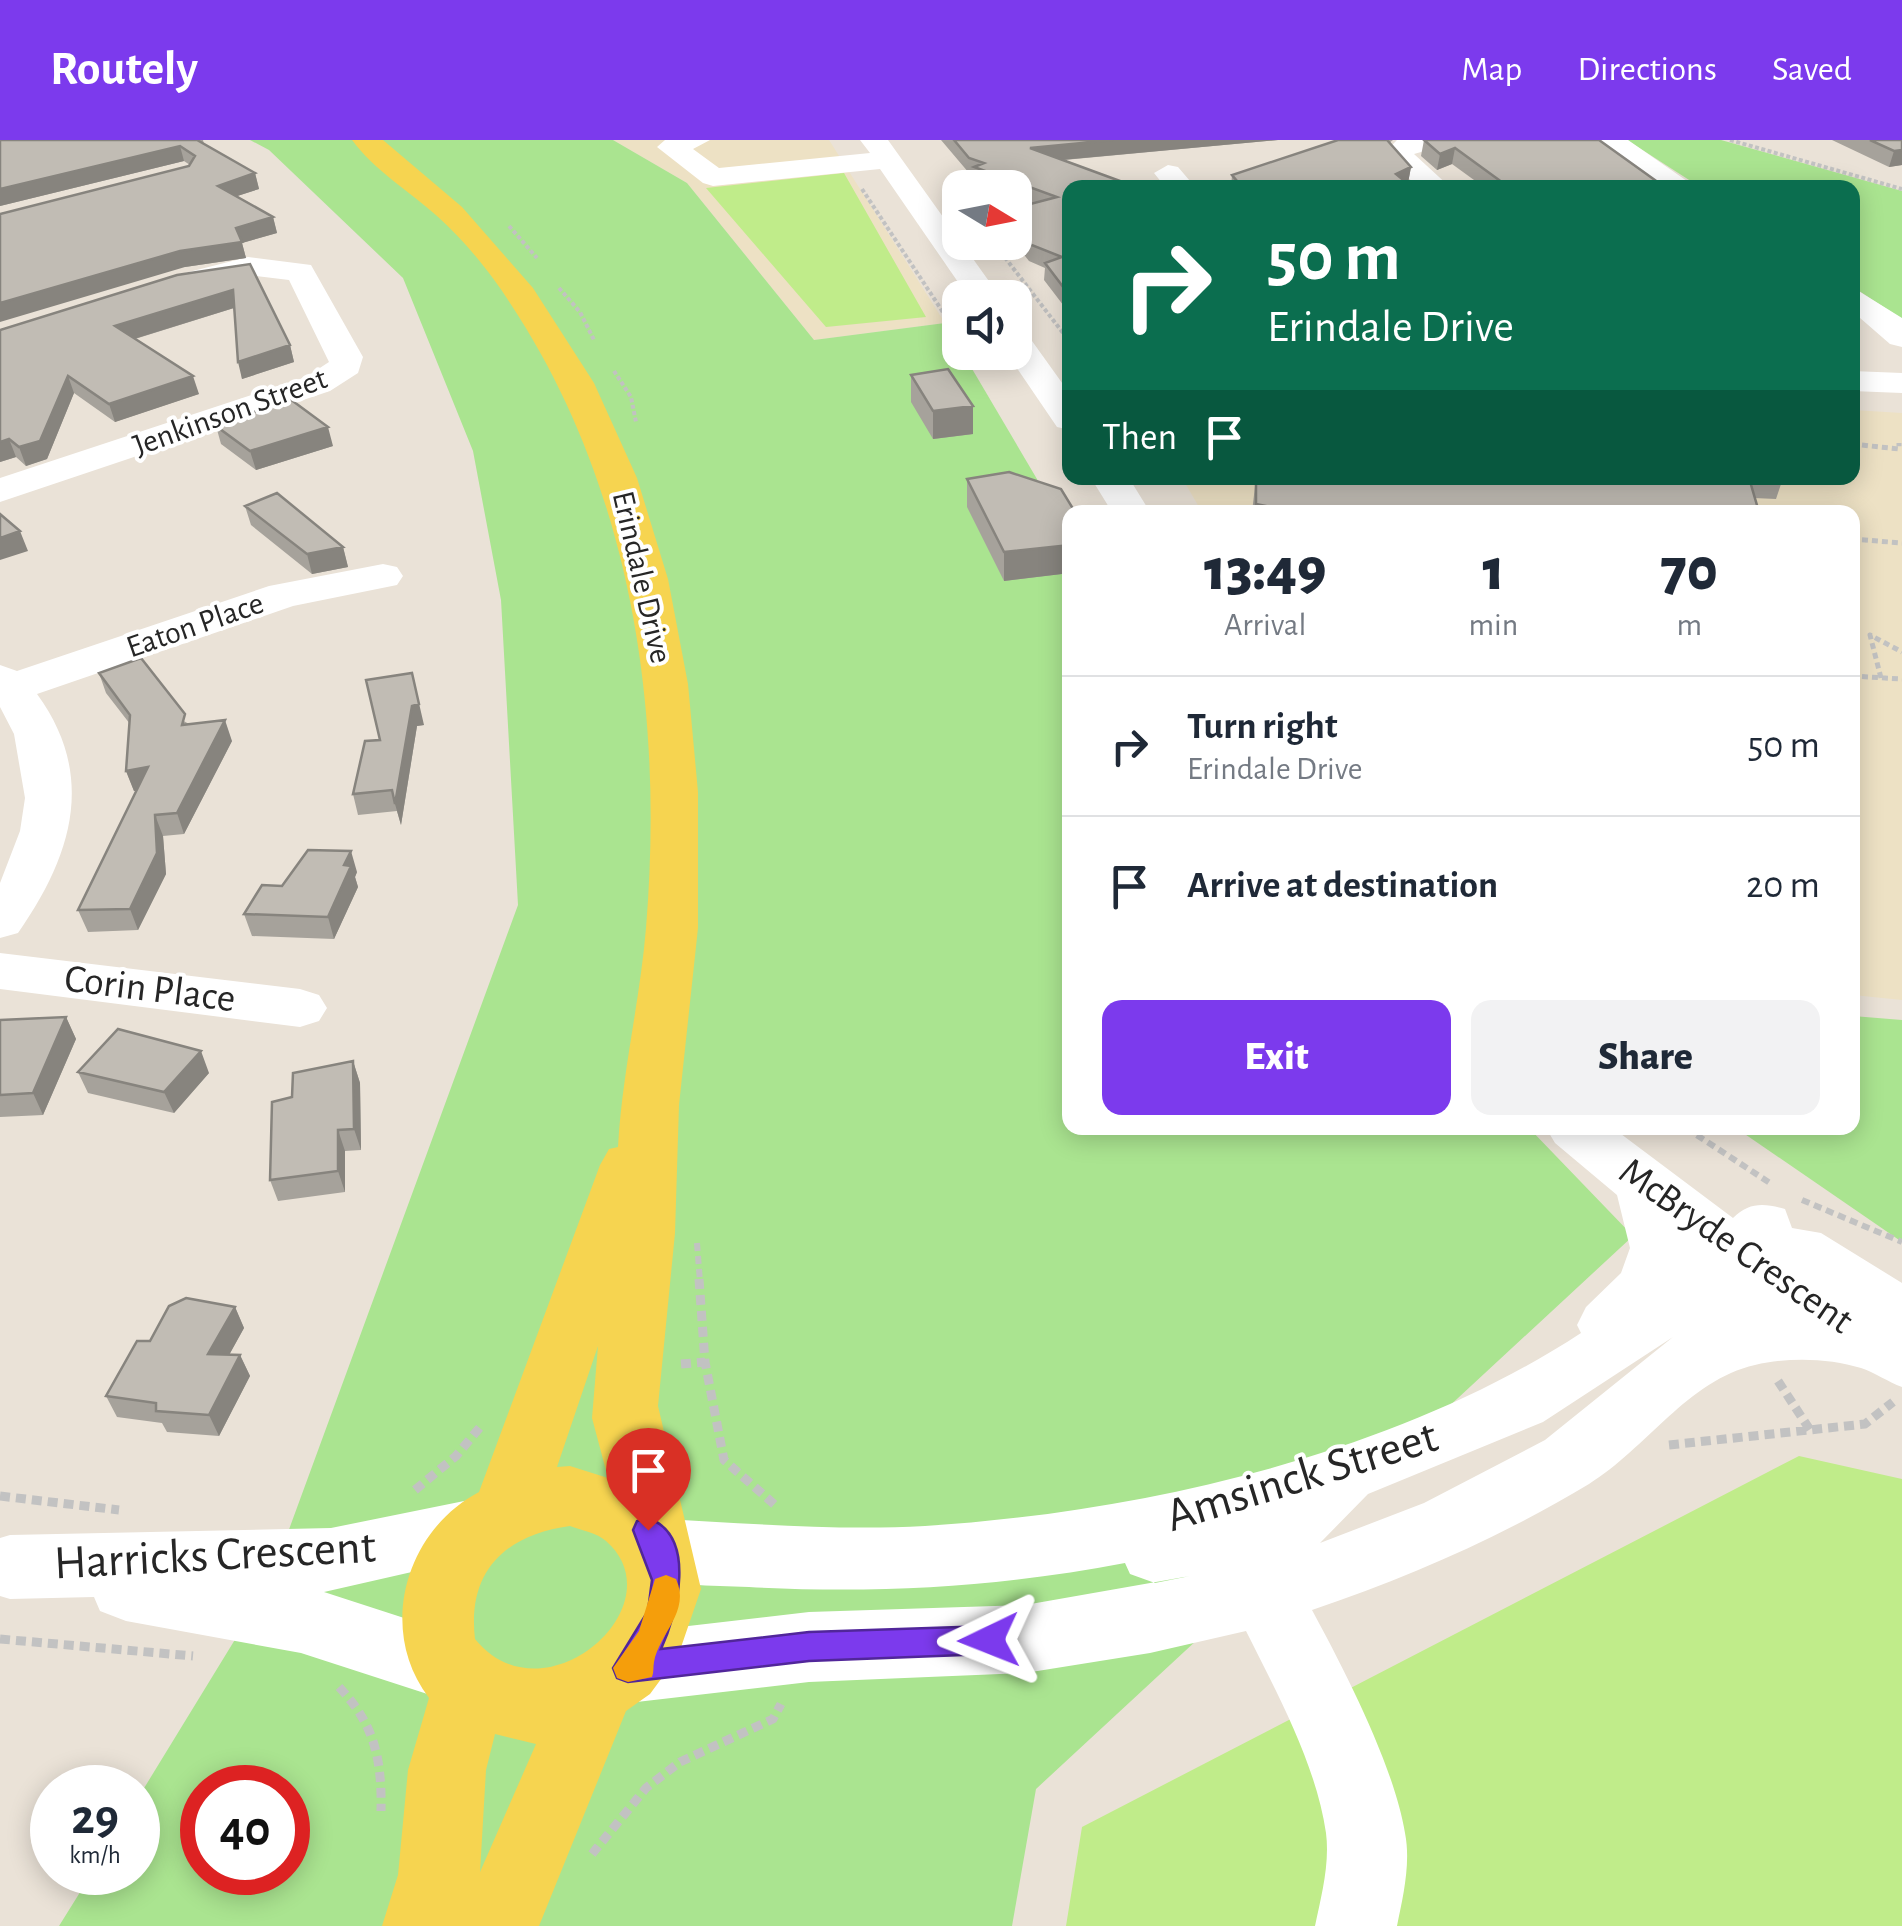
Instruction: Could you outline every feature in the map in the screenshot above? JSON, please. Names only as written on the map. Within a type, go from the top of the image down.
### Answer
[{"type":"main road","name":"Erindale Drive","points":[[366,140],[452,210],[502,264],[536,309],[592,406],[631,508],[662,650],[674,820],[667,998],[650,1105],[644,1230],[625,1410],[629,1444],[648,1495],[654,1541],[666,1580],[663,1611],[650,1641],[613,1679],[498,1926]]},
{"type":"main road","name":"Erindale Drive","points":[[459,1677],[436,1640],[434,1610],[441,1580],[457,1553],[493,1520],[650,1105]]},
{"type":"main road","points":[[493,1520],[538,1500],[570,1496],[613,1506],[654,1541]]},
{"type":"main road","points":[[423,1926],[439,1876],[459,1677],[497,1702],[530,1707],[564,1703],[613,1679]]},
{"type":"street","points":[[696,140],[672,147],[713,177],[881,150],[972,280]]},
{"type":"street","points":[[1428,180],[1397,154],[1408,144],[1432,140]]},
{"type":"street","points":[[1609,140],[1671,180]]},
{"type":"street","name":"Jenkinson Street","points":[[0,491],[318,384],[346,366],[346,356],[300,272],[291,268],[248,266],[152,293]]},
{"type":"street","points":[[1860,302],[1882,316],[1902,337]]},
{"type":"street","points":[[1032,364],[1062,407]]},
{"type":"street","points":[[1860,381],[1902,383]]},
{"type":"street","name":"Eaton Place","points":[[5,683],[284,595],[383,576]]},
{"type":"street","points":[[0,920],[34,863],[50,812],[51,788],[44,743],[5,683]]},
{"type":"street","name":"Corin Place","points":[[0,970],[300,1008]]},
{"type":"street","name":"McBryde Crescent","points":[[1583,1135],[1645,1187],[1768,1252]]},
{"type":"street","name":"McBryde Crescent","points":[[1632,1135],[1768,1252],[1897,1355]]},
{"type":"street","points":[[1593,1359],[1612,1320],[1648,1286],[1661,1248],[1645,1187]]},
{"type":"street","name":"Amsinck Street","points":[[654,1541],[923,1558],[1022,1548],[1234,1508],[1353,1470],[1522,1402],[1768,1252]]},
{"type":"street","name":"Amsinck Street","points":[[613,1679],[809,1646],[1025,1638],[1150,1619],[1266,1593],[1381,1555],[1450,1525],[1569,1461],[1688,1366],[1768,1252]]},
{"type":"street","points":[[1688,1366],[1740,1339],[1787,1331],[1830,1335],[1897,1355]]},
{"type":"street","points":[[1266,1593],[1273,1551],[1290,1525],[1353,1470]]},
{"type":"street","name":"Harricks Crescent","points":[[5,1566],[331,1560],[493,1520]]},
{"type":"street","points":[[1022,1548],[1130,1556],[1192,1544],[1214,1544],[1238,1555],[1266,1593],[1351,1772],[1366,1835],[1356,1926]]},
{"type":"street","name":"Harricks Crescent","points":[[5,1566],[301,1619],[459,1677]]},
{"type":"path","points":[[1730,140],[1902,189]]},
{"type":"path","points":[[820,158],[942,315]]},
{"type":"path","points":[[1890,186],[1902,180]]},
{"type":"path","points":[[1007,260],[1062,332]]},
{"type":"path","points":[[1860,445],[1899,449],[1899,443]]},
{"type":"path","points":[[1860,540],[1902,543]]},
{"type":"path","points":[[1881,678],[1870,635],[1902,652]]},
{"type":"path","points":[[1860,677],[1902,680]]},
{"type":"path","points":[[1660,1446],[1736,1435],[1812,1433],[1864,1424],[1897,1355]]},
{"type":"path","points":[[629,1366],[705,1362]]},
{"type":"path","points":[[406,1496],[456,1456],[494,1410]]},
{"type":"path","points":[[0,1496],[132,1511]]},
{"type":"path","points":[[0,1640],[210,1656]]},
{"type":"path","points":[[335,1683],[366,1714],[377,1740],[384,1833],[396,1840],[442,1843]]},
{"type":"shaded area","points":[[613,140],[829,140],[942,323],[814,340],[687,183]]},
{"type":"shaded area","points":[[1860,410],[1902,413],[1902,1000],[1860,996],[1860,505],[1198,505],[1186,485],[1860,485]]},
{"type":"green space","points":[[250,140],[613,140],[687,183],[814,340],[942,323],[942,370],[973,370],[1062,521],[1062,1135],[1536,1135],[1633,1236],[1036,1789],[1012,1926],[59,1926],[78,1895],[160,1895],[158,1765],[269,1584],[518,905],[501,600],[473,451],[403,278],[269,150]]},
{"type":"green space","points":[[1627,140],[1721,140],[1902,191],[1902,319],[1860,292],[1860,180],[1689,180]]},
{"type":"green space","points":[[844,173],[926,317],[826,327],[706,188]]},
{"type":"green space","points":[[1860,1017],[1902,1020],[1902,1242],[1746,1135],[1860,1135]]},
{"type":"green space","points":[[1799,1456],[1902,1479],[1902,1926],[1066,1926],[1082,1827]]},
{"type":"building","points":[[0,140],[197,140],[255,173],[218,186],[273,217],[236,228],[242,242],[180,251],[0,303],[0,214],[189,166],[195,156],[180,146],[0,189]]},
{"type":"building","points":[[954,140],[1113,140],[1030,148],[1117,180],[1062,180],[1062,257],[1032,245],[1032,204],[1057,197],[1032,188],[1032,170],[974,167],[984,163],[969,158]]},
{"type":"building","points":[[1338,140],[1387,140],[1411,167],[1396,174],[1403,180],[1236,180],[1232,175]]},
{"type":"building","points":[[1424,140],[1599,140],[1655,180],[1499,180],[1455,148],[1440,154]]},
{"type":"building","points":[[1870,140],[1902,140],[1902,150],[1894,151]]},
{"type":"building","points":[[1062,257],[1062,285],[1045,263]]},
{"type":"building","points":[[250,264],[290,345],[238,362],[233,290],[115,326],[193,376],[109,404],[68,376],[40,441],[19,447],[9,439],[0,442],[0,330],[177,275]]},
{"type":"building","points":[[949,370],[973,406],[933,411],[911,375]]},
{"type":"building","points":[[290,399],[328,427],[250,451],[216,426]]},
{"type":"building","points":[[1009,472],[1061,489],[1071,505],[1062,505],[1062,546],[1004,552],[967,479]]},
{"type":"building","points":[[1256,485],[1751,485],[1757,505],[1261,505],[1256,504]]},
{"type":"building","points":[[277,493],[343,547],[307,554],[245,506]]},
{"type":"building","points":[[0,514],[20,531],[0,538]]},
{"type":"building","points":[[141,658],[185,714],[182,725],[225,720],[177,813],[155,815],[157,853],[130,909],[78,910],[148,767],[126,771],[130,715],[99,673]]},
{"type":"building","points":[[412,673],[419,704],[412,706],[395,804],[392,790],[353,794],[365,741],[380,740],[366,680]]},
{"type":"building","points":[[308,850],[351,851],[344,865],[351,866],[328,917],[244,914],[262,885],[282,886]]},
{"type":"building","points":[[66,1017],[33,1093],[0,1095],[0,1020]]},
{"type":"building","points":[[118,1029],[201,1051],[164,1092],[78,1072]]},
{"type":"building","points":[[353,1061],[354,1129],[338,1130],[338,1171],[270,1180],[272,1102],[292,1097],[293,1073]]},
{"type":"building","points":[[186,1298],[235,1307],[208,1354],[240,1355],[209,1415],[156,1411],[156,1403],[106,1396],[137,1341],[150,1341],[169,1306]]},
{"type":"slow traffic","points":[[641,1666],[628,1668],[650,1641],[663,1611],[666,1588]]},
{"type":"route","points":[[648,1530],[660,1551],[666,1580],[663,1611],[650,1641],[628,1668],[809,1646],[989,1640]]}]
